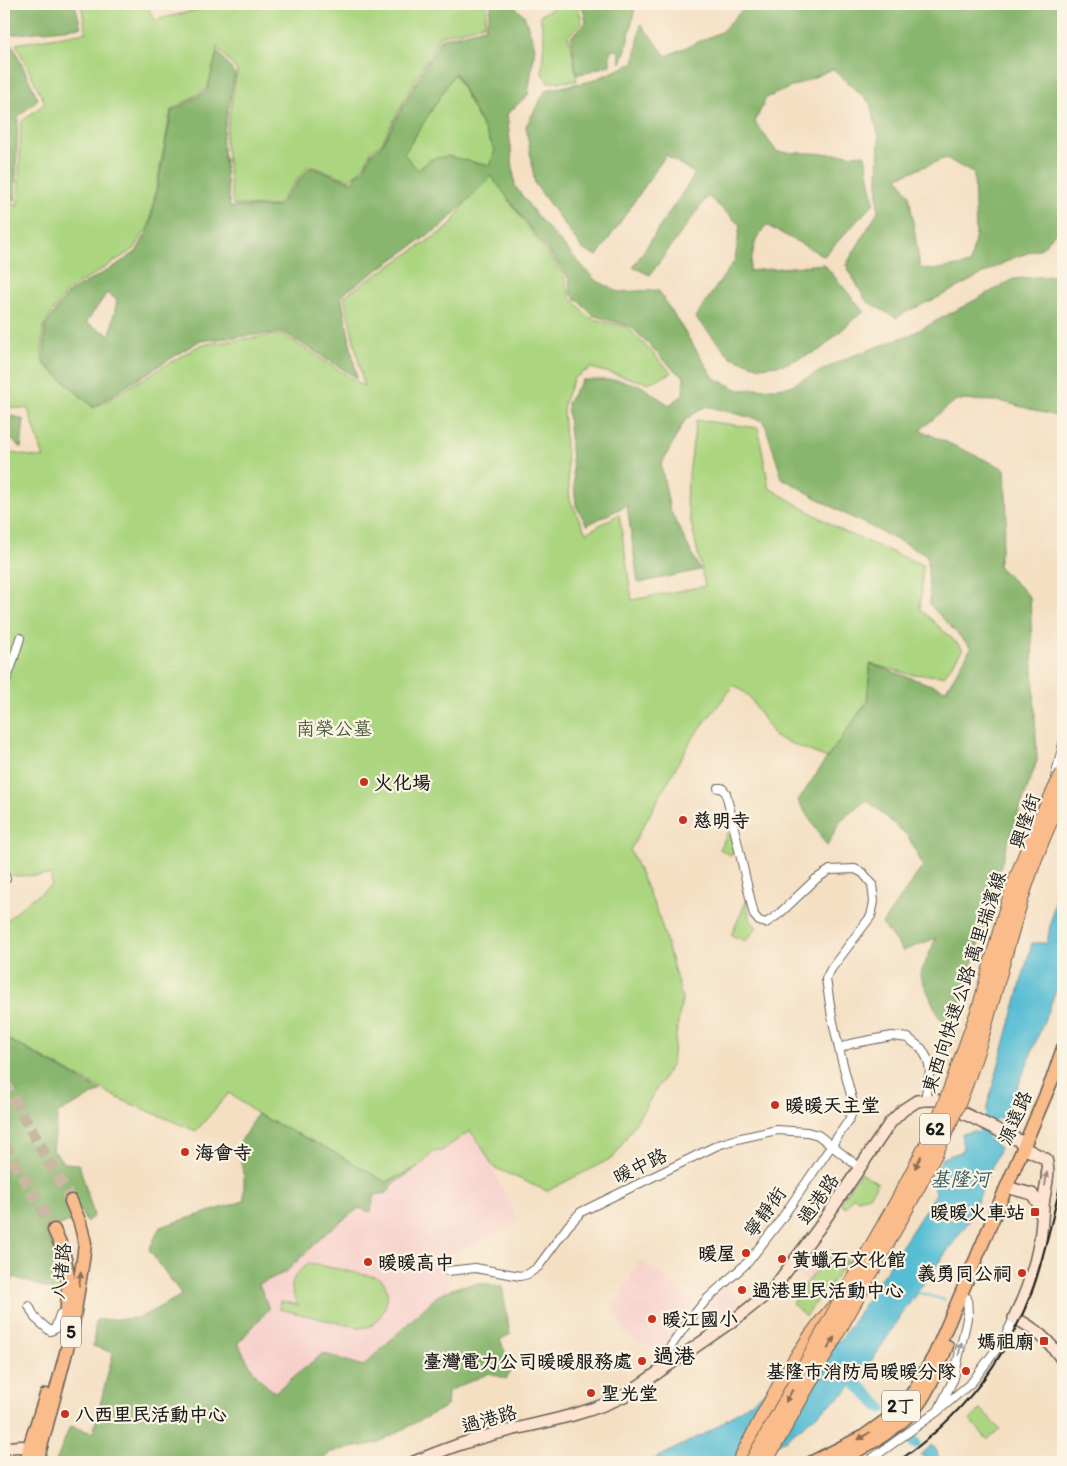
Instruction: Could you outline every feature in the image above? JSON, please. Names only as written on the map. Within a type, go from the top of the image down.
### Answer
[{"type":"highway","name":"東西向快速公路 萬里瑞濱線","points":[[752,1462],[897,1202],[936,1127],[950,1093],[980,1006],[1005,913],[1017,877],[1034,832],[1063,773]]},
{"type":"highway","name":"東西向快速公路 萬里瑞濱線","points":[[765,1462],[945,1135],[980,1040],[1014,921],[1035,860],[1063,795]]},
{"type":"highway","points":[[739,1462],[782,1382],[805,1344],[844,1295]]},
{"type":"main road","name":"源遠路","points":[[956,1316],[967,1298],[1023,1146],[1052,1080],[1063,1048]]},
{"type":"main road","name":"源遠路","points":[[1023,1146],[1058,1083],[1063,1067]]},
{"type":"main road","name":"源遠路","points":[[956,1316],[1009,1188]]},
{"type":"main road","name":"八堵路","points":[[27,1462],[35,1454],[72,1330],[84,1260],[85,1243],[71,1201]]},
{"type":"main road","name":"八堵路","points":[[35,1454],[48,1388],[65,1326],[69,1290],[66,1259],[54,1230]]},
{"type":"main road","points":[[61,1245],[73,1246],[85,1243]]},
{"type":"main road","points":[[66,1259],[84,1260]]},
{"type":"main road","name":"2丁","points":[[812,1462],[864,1436],[893,1415],[909,1398],[956,1316]]},
{"type":"main road","name":"2丁","points":[[835,1462],[858,1452],[889,1432],[921,1400],[941,1362],[956,1316]]},
{"type":"street","points":[[4,685],[20,638]]},
{"type":"street","name":"興隆街","points":[[952,1107],[1055,780],[1063,744]]},
{"type":"street","name":"寧靜街","points":[[672,1363],[671,1346],[690,1318],[706,1299],[748,1262],[780,1221],[849,1120],[853,1103],[839,1049],[826,980],[831,969],[871,916],[874,902],[872,884],[863,873],[855,869],[830,870],[816,879],[779,914],[766,923],[759,921],[754,915],[726,793],[722,788],[718,788]]},
{"type":"street","points":[[4,874],[6,879],[4,880]]},
{"type":"street","points":[[839,1049],[850,1044],[892,1036],[908,1038],[922,1049],[928,1060],[930,1070],[925,1100],[936,1100],[952,1107],[1046,1159],[1048,1168],[1040,1240],[1023,1300],[1004,1339],[972,1382],[938,1411]]},
{"type":"street","name":"過港路","points":[[414,1462],[441,1451],[492,1435],[604,1406],[624,1396],[738,1317],[773,1289],[819,1228],[890,1123],[917,1101],[925,1100]]},
{"type":"street","name":"暖中路","points":[[448,1271],[475,1268],[520,1276],[528,1274],[538,1267],[568,1226],[581,1212],[718,1145],[737,1139],[776,1130],[807,1132],[818,1135],[860,1168]]},
{"type":"street","points":[[1009,1188],[1032,1194],[1039,1204],[1041,1219]]},
{"type":"street","name":"源遠路","points":[[867,1462],[938,1411],[954,1378],[968,1314],[967,1298]]},
{"type":"street","points":[[29,1306],[36,1318],[50,1331],[55,1329],[60,1314],[67,1312]]},
{"type":"street","points":[[1014,1318],[1029,1326],[1041,1336],[1063,1361]]},
{"type":"street","points":[[4,1450],[9,1448],[35,1454]]},
{"type":"shaded area","name":"暖暖高中","points":[[470,1131],[481,1145],[518,1221],[478,1242],[445,1256],[432,1255],[446,1269],[449,1289],[437,1296],[363,1366],[323,1354],[275,1392],[269,1388],[249,1365],[238,1343],[269,1309],[258,1284],[286,1271],[326,1233],[375,1195],[387,1193],[393,1184],[420,1166],[433,1152],[441,1151]]},
{"type":"shaded area","points":[[815,1240],[831,1250],[808,1282],[793,1271]]},
{"type":"shaded area","name":"暖江國小","points":[[640,1260],[669,1281],[696,1305],[660,1354],[624,1333],[614,1306]]},
{"type":"shaded area","points":[[726,1285],[742,1308],[714,1330],[699,1316],[715,1294]]},
{"type":"green space","points":[[4,4],[75,4],[81,27],[8,35],[38,99],[18,117],[15,201],[4,196]]},
{"type":"green space","name":"南榮公墓","points":[[81,4],[146,4],[155,20],[222,4],[488,4],[484,25],[439,36],[381,144],[371,151],[364,166],[350,180],[309,165],[276,206],[233,205],[225,140],[237,71],[217,47],[215,84],[171,110],[149,225],[134,249],[66,292],[43,326],[42,362],[94,408],[200,345],[282,334],[364,386],[344,296],[449,227],[480,181],[399,167],[404,154],[454,73],[495,150],[491,164],[507,198],[565,278],[570,297],[590,318],[627,327],[672,373],[648,383],[591,368],[574,378],[564,402],[563,412],[570,500],[586,533],[619,514],[632,600],[705,586],[686,499],[696,420],[758,428],[769,488],[846,533],[923,565],[920,609],[963,649],[944,676],[909,674],[871,664],[867,702],[827,758],[775,737],[749,696],[734,685],[691,740],[630,850],[659,916],[682,998],[671,1066],[614,1157],[547,1191],[493,1167],[481,1145],[470,1131],[441,1151],[433,1152],[420,1166],[386,1182],[330,1150],[257,1114],[229,1093],[196,1131],[122,1100],[4,1037],[4,923],[26,903],[52,885],[51,875],[17,876],[4,874],[4,452],[44,458],[28,409],[4,407],[4,201],[18,206],[21,122],[45,103],[16,44],[86,32]]},
{"type":"green space","points":[[492,4],[511,4],[524,15],[535,47],[528,95],[507,114],[515,186],[537,216],[595,280],[619,292],[658,290],[714,378],[739,390],[788,387],[847,358],[912,334],[1014,279],[1063,275],[1063,418],[1000,401],[956,400],[920,430],[1005,469],[1007,517],[998,566],[1030,597],[1037,761],[1006,848],[953,1031],[939,1017],[920,975],[936,938],[903,951],[882,924],[923,866],[908,836],[867,800],[841,820],[827,846],[798,801],[867,702],[870,664],[946,690],[971,648],[930,605],[927,555],[843,513],[782,478],[764,421],[706,406],[685,420],[661,465],[670,510],[700,570],[638,583],[627,505],[587,525],[576,506],[567,403],[582,380],[618,380],[640,385],[669,405],[683,395],[684,376],[675,371],[630,326],[592,315],[571,294],[569,279],[491,176],[443,225],[341,295],[357,378],[283,332],[199,341],[93,407],[44,363],[45,326],[68,293],[136,252],[150,227],[172,111],[207,91],[217,51],[235,74],[222,140],[230,207],[277,207],[310,167],[351,182],[365,167],[372,153],[382,145],[440,39],[485,28]],"holes":[[[455,73],[495,150],[490,166],[448,156],[431,159],[418,170],[404,154]],[[107,293],[117,300],[110,335],[86,323]]]},
{"type":"green space","points":[[562,4],[578,4],[582,23],[568,36],[577,81],[547,82],[542,73],[544,37],[540,15]]},
{"type":"green space","points":[[582,4],[634,4],[635,8],[621,63],[618,50],[610,50],[610,65],[577,75],[571,37],[586,22]]},
{"type":"green space","points":[[748,4],[1063,4],[1063,224],[1042,248],[1013,258],[896,318],[866,301],[846,265],[878,211],[879,138],[870,103],[833,69],[766,98],[755,122],[777,152],[865,155],[874,203],[824,256],[766,225],[756,239],[749,271],[824,264],[864,312],[820,350],[785,364],[760,367],[731,357],[695,317],[735,260],[740,225],[708,196],[650,275],[633,267],[695,174],[666,155],[597,256],[583,250],[535,184],[526,126],[546,90],[591,81],[634,63],[641,24],[666,56],[721,32]],"holes":[[[946,158],[974,174],[976,234],[970,264],[932,270],[920,268],[909,195],[898,177]]]},
{"type":"green space","points":[[4,413],[24,420],[21,448],[4,433]]},
{"type":"green space","points":[[729,831],[734,850],[731,856],[720,849]]},
{"type":"green space","points":[[747,900],[749,919],[757,927],[746,941],[731,935]]},
{"type":"green space","points":[[4,1037],[101,1091],[58,1113],[53,1150],[64,1163],[79,1164],[94,1216],[86,1222],[70,1190],[62,1196],[74,1220],[47,1230],[61,1271],[58,1292],[14,1277],[4,1296]]},
{"type":"green space","points":[[257,1114],[330,1150],[386,1182],[420,1166],[393,1184],[387,1193],[375,1195],[370,1212],[359,1208],[326,1233],[286,1272],[259,1284],[269,1309],[238,1343],[249,1364],[263,1382],[275,1392],[323,1353],[363,1366],[437,1296],[461,1286],[476,1284],[502,1286],[510,1334],[500,1340],[512,1368],[506,1379],[490,1373],[448,1391],[447,1406],[377,1443],[331,1452],[320,1462],[56,1462],[70,1426],[93,1433],[113,1353],[93,1346],[96,1320],[139,1318],[182,1295],[149,1250],[160,1227],[244,1201],[244,1178],[238,1146]]},
{"type":"green space","points":[[860,1172],[878,1183],[869,1196],[858,1199],[853,1196],[845,1208],[840,1203]]},
{"type":"green space","points":[[831,1250],[847,1261],[805,1316],[792,1303]]},
{"type":"green space","points":[[309,1263],[376,1277],[382,1280],[386,1287],[387,1299],[383,1311],[376,1321],[371,1326],[360,1328],[279,1309],[280,1301],[299,1305],[293,1293],[293,1282],[298,1272]]},
{"type":"green space","points":[[981,1409],[1000,1429],[988,1440],[970,1420]]},
{"type":"water","points":[[1063,853],[1063,973],[1004,1122],[986,1111],[1032,943],[1047,943]]},
{"type":"water","name":"基隆河","points":[[974,1131],[1000,1148],[969,1221],[906,1308],[875,1356],[847,1391],[786,1439],[743,1462],[649,1462],[713,1429],[843,1337],[935,1195],[933,1181],[942,1158],[961,1152],[963,1147],[961,1134]]},
{"type":"water","points":[[932,1445],[937,1451],[939,1462],[923,1462],[924,1456],[920,1455]]},
{"type":"waterway","name":"基隆河","points":[[976,1151],[998,1101]]},
{"type":"waterway","points":[[916,1292],[945,1300]]},
{"type":"waterway","points":[[846,1373],[881,1408]]},
{"type":"waterway","points":[[911,1439],[915,1443]]},
{"type":"tunnel","points":[[4,1082],[71,1201]]},
{"type":"tunnel","points":[[4,1144],[54,1230]]},
{"type":"railway","points":[[897,1462],[920,1445],[961,1406],[980,1384],[1011,1337],[1024,1312],[1034,1285],[1063,1174]]},
{"type":"place","name":"火化場","points":[[364,782]]},
{"type":"place","name":"慈明寺","points":[[683,820]]},
{"type":"place","name":"暖暖天主堂","points":[[775,1105]]},
{"type":"place","name":"海會寺","points":[[185,1152]]},
{"type":"place","name":"暖暖火車站","points":[[1035,1212]]},
{"type":"place","name":"暖屋","points":[[746,1253]]},
{"type":"place","name":"黃蠟石文化館","points":[[782,1259]]},
{"type":"place","name":"暖暖高中","points":[[368,1262]]},
{"type":"place","name":"義勇同公祠","points":[[1022,1273]]},
{"type":"place","name":"過港里民活動中心","points":[[742,1290]]},
{"type":"place","name":"暖江國小","points":[[652,1319]]},
{"type":"place","name":"媽祖廟","points":[[1044,1341]]},
{"type":"place","name":"臺灣電力公司暖暖服務處","points":[[642,1361]]},
{"type":"place","name":"基隆市消防局暖暖分隊","points":[[966,1371]]},
{"type":"place","name":"聖光堂","points":[[591,1393]]},
{"type":"place","name":"八西里民活動中心","points":[[65,1414]]},
{"type":"district","name":"過港","points":[[674,1355]]}]
